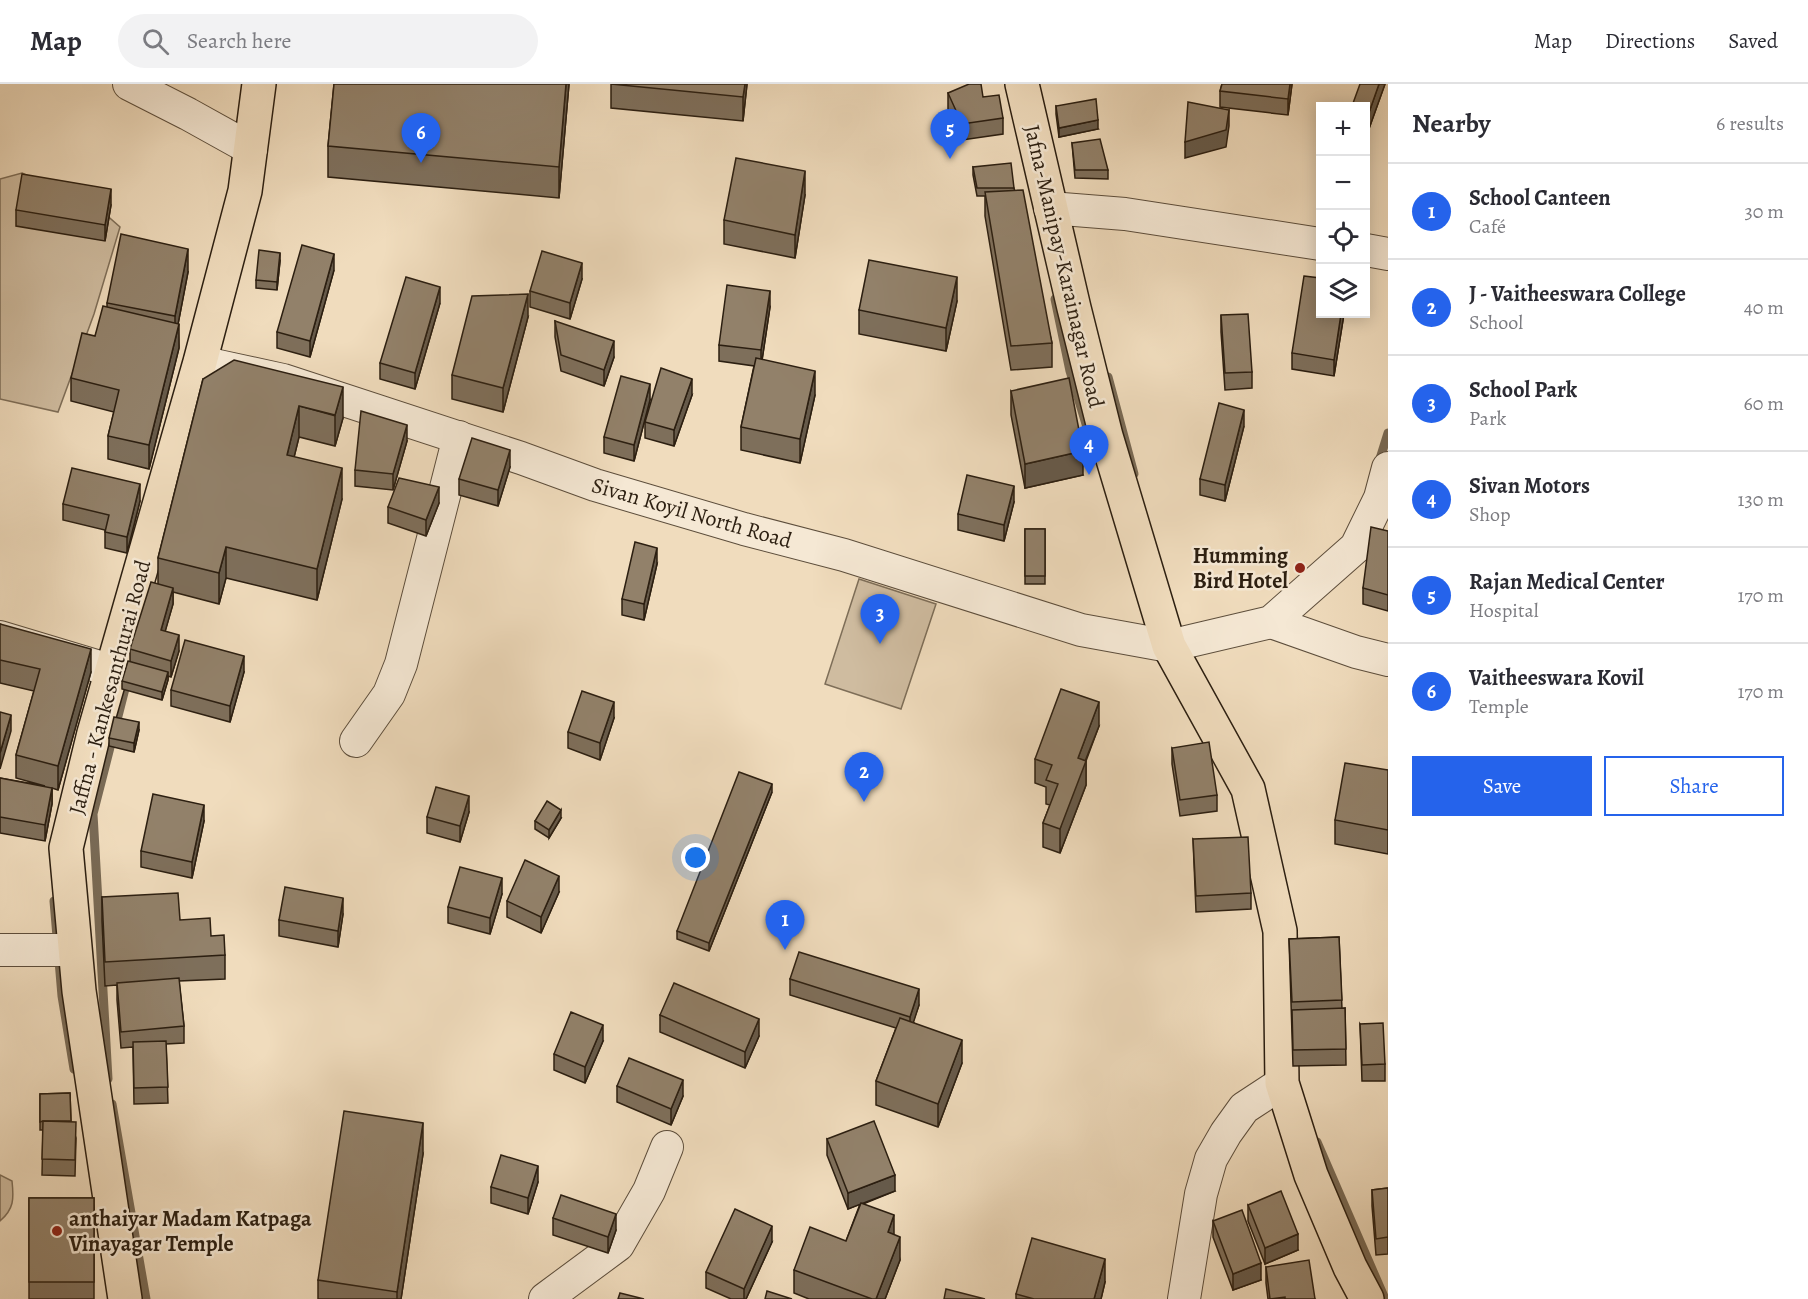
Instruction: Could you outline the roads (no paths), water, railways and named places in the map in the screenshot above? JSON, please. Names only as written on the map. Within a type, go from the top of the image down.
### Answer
[{"type":"main road","name":"Jaffna - Kankesanthurai Road","points":[[125,1299],[74,950],[66,848],[88,755],[209,364],[244,191],[260,84]]},
{"type":"main road","name":"Jafna-Manipay-Karainagar Road","points":[[1022,84],[1106,436],[1168,646],[1248,789],[1280,931],[1282,1083],[1311,1175],[1350,1267],[1367,1299]]},
{"type":"street","points":[[129,84],[251,149]]},
{"type":"street","points":[[1050,208],[1125,214],[1316,243]]},
{"type":"street","points":[[1370,251],[1388,254]]},
{"type":"street","name":"Sivan Koyil North Road","points":[[209,364],[283,380],[459,437],[595,485],[744,529],[844,555],[1081,630],[1168,646]]},
{"type":"street","points":[[356,741],[389,694],[401,664],[459,437]]},
{"type":"street","points":[[1168,646],[1271,622],[1356,547],[1380,498],[1388,468]]},
{"type":"street","points":[[1271,622],[1356,652],[1388,660]]},
{"type":"street","points":[[0,637],[113,671]]},
{"type":"street","points":[[0,950],[74,950]]},
{"type":"street","points":[[1184,1299],[1201,1194],[1211,1159],[1244,1108],[1282,1083]]},
{"type":"street","points":[[545,1299],[618,1245],[649,1191],[667,1147]]},
{"type":"waterway","points":[[1055,299],[1070,371],[1089,434]]},
{"type":"waterway","points":[[1108,377],[1134,474]]},
{"type":"waterway","points":[[1378,465],[1388,433]]},
{"type":"waterway","points":[[108,1079],[93,814],[128,677]]},
{"type":"waterway","points":[[54,901],[62,996],[74,1069]]},
{"type":"waterway","points":[[112,1104],[146,1299]]},
{"type":"waterway","points":[[1317,1142],[1385,1299]]},
{"type":"place","name":"Rajan Medical Center","points":[[950,159]]},
{"type":"place","name":"Vaitheeswara Kovil","points":[[421,163]]},
{"type":"place","name":"Sivan Motors","points":[[1089,475]]},
{"type":"place","name":"Humming Bird Hotel","points":[[1300,568]]},
{"type":"place","name":"School Park","points":[[880,644]]},
{"type":"place","name":"J - Vaitheeswara College","points":[[864,802]]},
{"type":"place","name":"School Canteen","points":[[785,950]]},
{"type":"place","name":"anthaiyar Madam Katpaga Vinayagar Temple","points":[[57,1231]]}]
